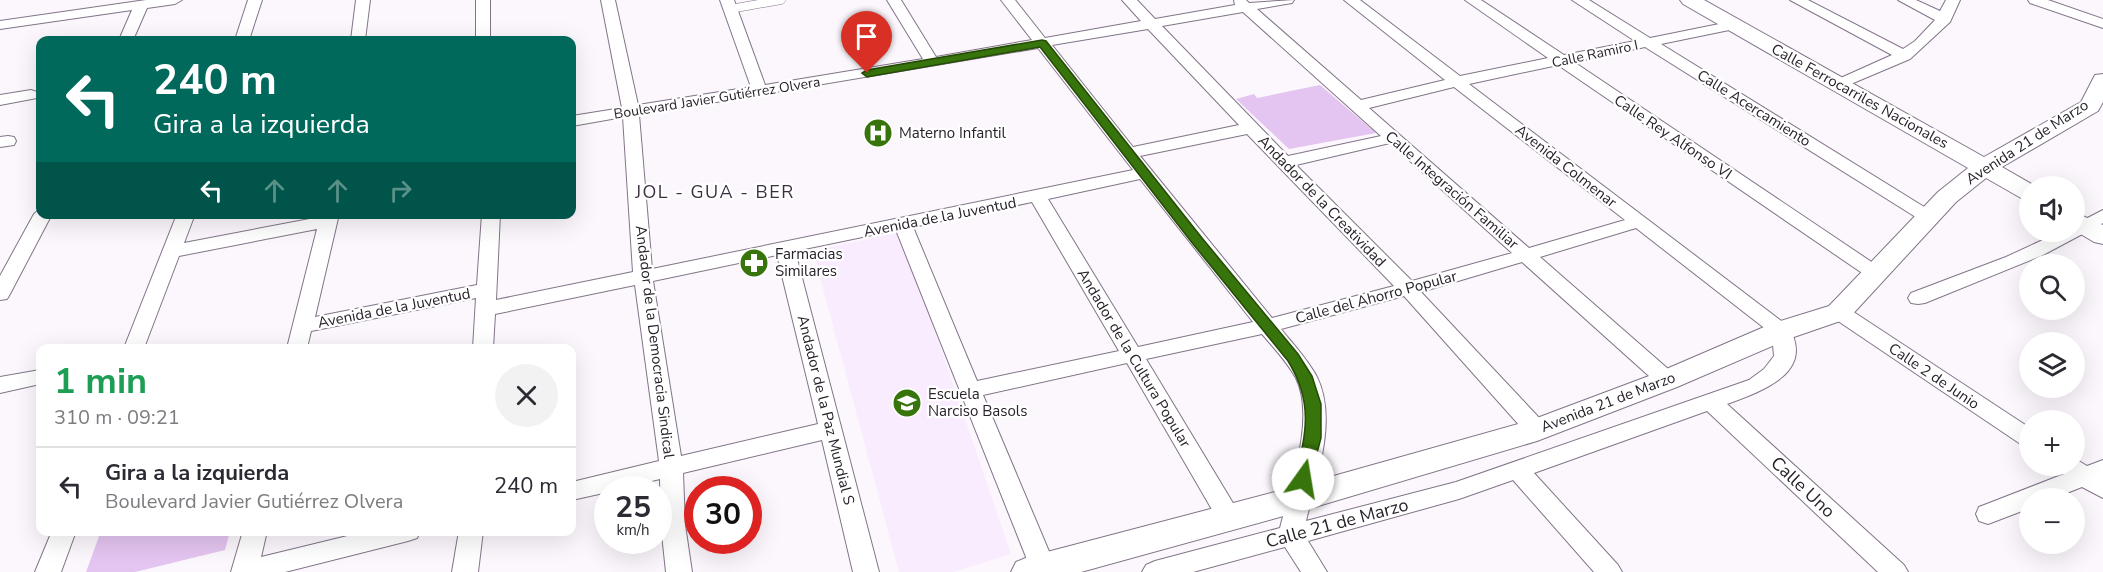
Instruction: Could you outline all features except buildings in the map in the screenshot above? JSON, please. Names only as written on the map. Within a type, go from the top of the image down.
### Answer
[{"type":"street","points":[[0,26],[175,0]]},
{"type":"street","points":[[243,36],[255,0]]},
{"type":"street","points":[[358,36],[363,0]]},
{"type":"street","points":[[483,0],[483,36]]},
{"type":"street","name":"Andador de la Democracia Sindical","points":[[608,0],[631,112],[643,276],[671,468],[679,572]]},
{"type":"street","points":[[894,0],[932,62]]},
{"type":"street","points":[[1008,0],[1293,358],[1307,379],[1314,404],[1313,438],[1291,535],[1314,572]]},
{"type":"street","name":"Andador de la Creatividad","points":[[1130,0],[1408,289],[1537,430]]},
{"type":"street","name":"Boulevard Javier Gutiérrez Olvera","points":[[576,120],[1152,25],[1242,4],[1287,0]]},
{"type":"street","name":"Avenida Colmenar","points":[[1351,0],[1463,81],[1788,329]]},
{"type":"street","name":"Avenida Colmenar","points":[[1365,0],[1638,222],[1788,329]]},
{"type":"street","name":"Calle Rey Alfonso VI","points":[[1472,0],[1875,273]]},
{"type":"street","name":"Calle Acercamiento","points":[[1579,0],[1928,217]]},
{"type":"street","name":"Calle Ferrocarriles Nacionales","points":[[1690,0],[2019,187]]},
{"type":"street","points":[[1797,0],[1905,56]]},
{"type":"street","points":[[1905,0],[1945,19]]},
{"type":"street","points":[[1839,84],[1905,56],[1926,40],[1945,19],[1953,0]]},
{"type":"street","points":[[2035,0],[2103,24]]},
{"type":"street","points":[[128,36],[141,4]]},
{"type":"street","points":[[728,4],[760,91]]},
{"type":"street","name":"Calle Integración Familiar","points":[[1242,4],[1667,380]]},
{"type":"street","name":"Calle Ramiro I","points":[[1356,106],[1463,81],[1734,25]]},
{"type":"street","name":"Avenida 21 de Marzo","points":[[1035,570],[1230,518],[1537,430],[1667,380],[1788,329],[1839,312],[1947,197],[1984,167],[2096,109],[2103,80]]},
{"type":"street","points":[[0,100],[31,95]]},
{"type":"street","points":[[1130,153],[1251,128]]},
{"type":"street","points":[[1285,162],[1392,138]]},
{"type":"street","name":"Avenida de la Juventud","points":[[302,326],[643,276],[1146,174]]},
{"type":"street","name":"Andador de la Cultura Popular","points":[[1038,197],[1230,518]]},
{"type":"street","points":[[0,294],[40,219]]},
{"type":"street","points":[[136,344],[184,219]]},
{"type":"street","points":[[173,251],[324,219]]},
{"type":"street","points":[[298,344],[329,219]]},
{"type":"street","points":[[483,344],[490,219]]},
{"type":"street","name":"Calle del Ahorro Popular","points":[[970,390],[1267,326],[1408,289],[1638,222]]},
{"type":"street","points":[[903,224],[970,390],[1035,570]]},
{"type":"street","points":[[1918,298],[2031,253],[2092,224]]},
{"type":"street","name":"Andador de la Paz Mundial S","points":[[785,248],[866,572]]},
{"type":"street","name":"Calle 2 de Junio","points":[[1839,312],[2019,432]]},
{"type":"street","name":"Calle 21 de Marzo","points":[[1155,572],[1428,499],[1518,470],[1757,385],[1771,377],[1784,358],[1788,329]]},
{"type":"street","points":[[0,385],[36,378]]},
{"type":"street","name":"Calle Uno","points":[[1711,402],[1895,572]]},
{"type":"street","points":[[576,490],[832,429]]},
{"type":"street","points":[[1518,470],[1609,572]]},
{"type":"street","points":[[2085,470],[2103,489]]},
{"type":"street","points":[[1989,514],[2072,476]]},
{"type":"street","points":[[48,572],[62,536]]},
{"type":"street","points":[[254,536],[245,572],[388,536]]},
{"type":"street","points":[[465,572],[470,536]]},
{"type":"lane","points":[[728,4],[781,0]]},
{"type":"shaded area","points":[[1320,85],[1376,133],[1289,149],[1236,99],[1254,94],[1257,98]]},
{"type":"shaded area","name":"Escuela Narciso Basols","points":[[901,232],[1011,554],[953,572],[899,572],[813,251]]},
{"type":"shaded area","points":[[99,536],[229,536],[225,550],[135,572],[86,572]]},
{"type":"place","name":"Materno Infantil","points":[[878,133]]},
{"type":"place","name":"Farmacias Similares","points":[[754,263]]},
{"type":"place","name":"Escuela Narciso Basols","points":[[907,403]]},
{"type":"district","name":"JOL - GUA - BER","points":[[715,192]]},
{"type":"route","points":[[867,73],[1042,43],[1293,358],[1307,379],[1314,404],[1313,438],[1303,479]]}]
